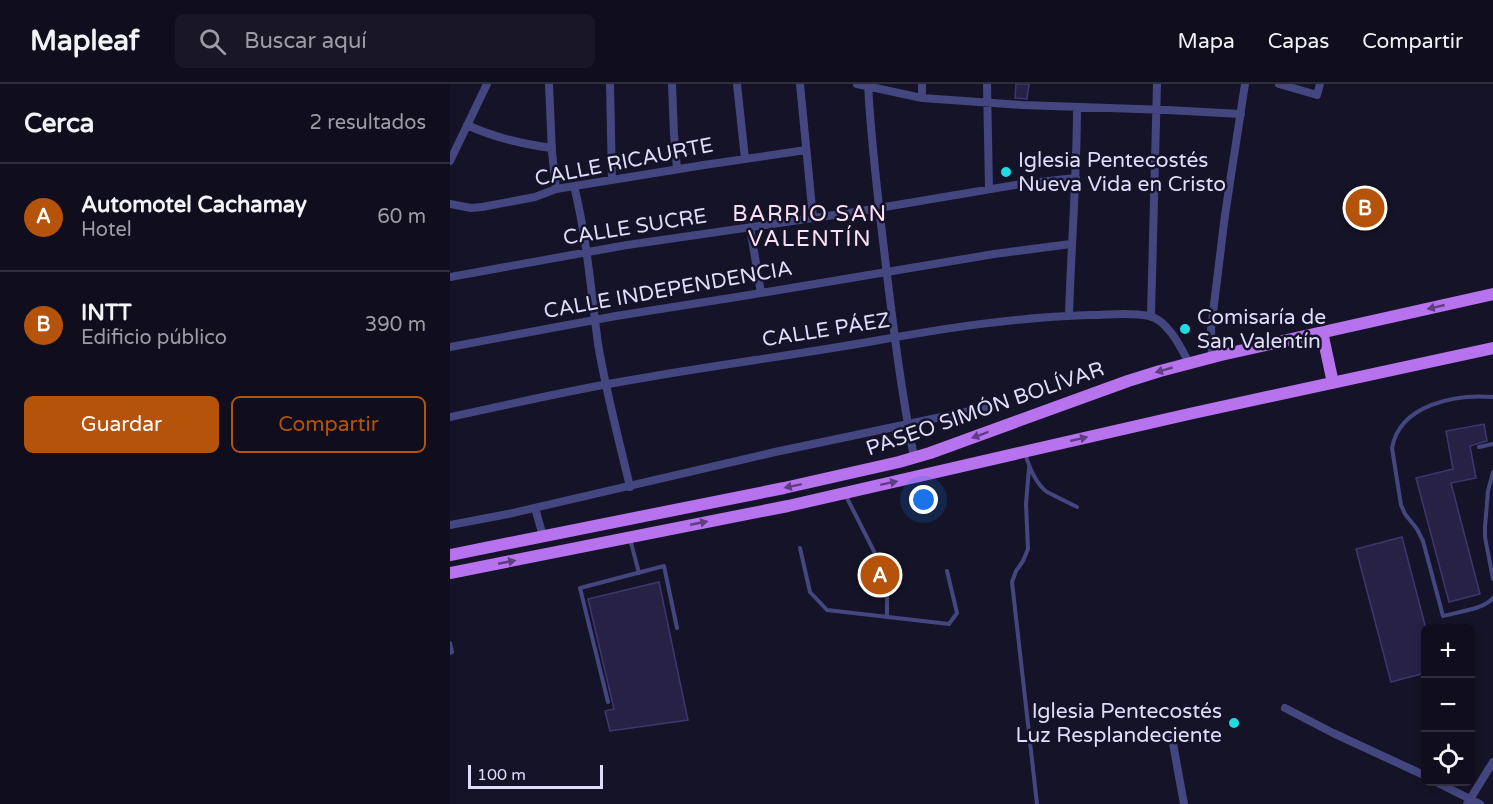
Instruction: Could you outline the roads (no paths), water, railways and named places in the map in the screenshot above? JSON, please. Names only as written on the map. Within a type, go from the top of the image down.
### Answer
[{"type":"main road","name":"PASEO SIMÓN BOLÍVAR","points":[[450,555],[855,473],[914,457],[1128,381],[1189,363],[1493,294]]},
{"type":"main road","points":[[1322,332],[1333,383]]},
{"type":"main road","name":"PASEO SIMÓN BOLÍVAR","points":[[450,573],[844,493],[1493,348]]},
{"type":"street","points":[[450,161],[487,84]]},
{"type":"street","points":[[549,84],[556,189]]},
{"type":"street","points":[[610,84],[612,180]]},
{"type":"street","points":[[672,84],[677,169]]},
{"type":"street","points":[[736,84],[745,159]]},
{"type":"street","points":[[800,84],[813,218]]},
{"type":"street","points":[[857,84],[922,98],[1241,114]]},
{"type":"street","points":[[922,84],[922,98]]},
{"type":"street","points":[[987,84],[989,189]]},
{"type":"street","points":[[1157,84],[1151,316],[1171,333],[1181,346],[1189,363]]},
{"type":"street","points":[[1212,357],[1211,329],[1225,215],[1245,84]]},
{"type":"street","points":[[1279,84],[1317,95],[1320,84]]},
{"type":"street","points":[[868,85],[894,337],[914,457]]},
{"type":"street","points":[[1069,316],[1077,107]]},
{"type":"street","points":[[467,125],[488,135],[524,145],[552,148]]},
{"type":"street","name":"CALLE RICAURTE","points":[[450,204],[471,208],[482,207],[535,197],[556,189],[806,150]]},
{"type":"street","name":"CALLE SUCRE","points":[[450,277],[627,245],[879,208],[989,189],[1076,178]]},
{"type":"street","points":[[574,186],[587,253],[605,385],[630,487]]},
{"type":"street","points":[[750,227],[761,293]]},
{"type":"street","name":"CALLE INDEPENDENCIA","points":[[450,347],[596,320],[994,254],[1071,244]]},
{"type":"street","name":"CALLE PÁEZ","points":[[450,417],[605,385],[974,324],[1032,317],[1151,316]]},
{"type":"street","name":"PASEO SIMÓN BOLÍVAR","points":[[450,525],[630,487],[775,452],[989,407]]},
{"type":"street","points":[[535,508],[543,536]]},
{"type":"street","points":[[1285,708],[1421,774]]},
{"type":"street","points":[[1172,738],[1184,804]]},
{"type":"street","points":[[1469,801],[1493,762]]},
{"type":"street","points":[[1443,786],[1469,801],[1480,804]]},
{"type":"lane","points":[[1493,397],[1454,398],[1426,407],[1400,427],[1392,448],[1401,506],[1423,541],[1443,616],[1485,605],[1493,598]]},
{"type":"lane","points":[[1479,447],[1493,444]]},
{"type":"lane","points":[[1025,451],[1029,468],[1026,504],[1028,549],[1012,582],[1036,804]]},
{"type":"lane","points":[[1029,468],[1047,492],[1077,507]]},
{"type":"lane","points":[[1493,472],[1488,491],[1485,526],[1493,579]]},
{"type":"lane","points":[[844,493],[887,577],[887,617]]},
{"type":"lane","points":[[630,537],[639,573]]},
{"type":"lane","points":[[800,548],[810,592],[827,610],[949,624],[957,613],[947,571]]},
{"type":"lane","points":[[608,702],[580,588],[664,566],[677,628]]},
{"type":"lane","points":[[450,643],[452,652],[450,652]]},
{"type":"place","name":"Iglesia Pentecostés Nueva Vida en Cristo","points":[[1006,172]]},
{"type":"place","name":"INTT","points":[[1365,208]]},
{"type":"place","name":"Comisaría de San Valentín","points":[[1185,329]]},
{"type":"place","name":"Automotel Cachamay","points":[[880,575]]},
{"type":"place","name":"Iglesia Pentecostés Luz Resplandeciente","points":[[1234,723]]},
{"type":"district","name":"BARRIO SAN VALENTÍN","points":[[810,226]]}]
